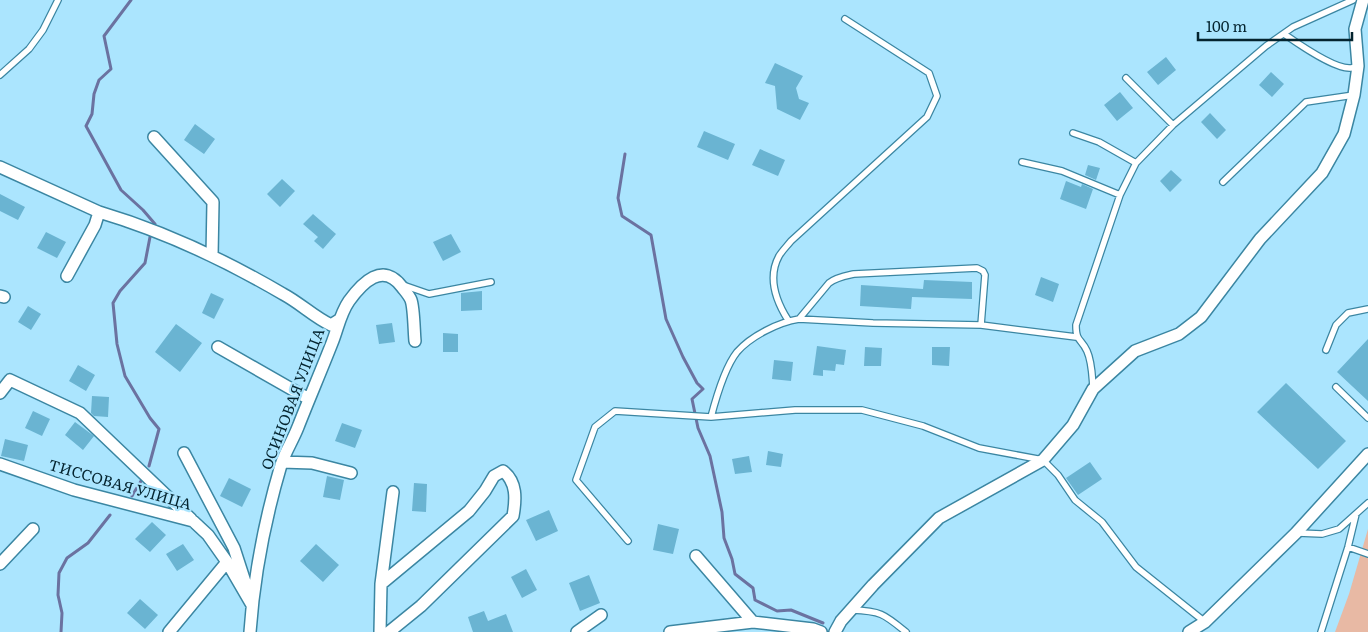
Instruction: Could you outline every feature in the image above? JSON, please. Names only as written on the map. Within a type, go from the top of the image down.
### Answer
[{"type":"street","points":[[835,632],[841,621],[873,584],[939,518],[1043,460],[1073,425],[1093,389],[1135,351],[1179,334],[1201,317],[1260,239],[1322,173],[1344,134],[1354,95],[1358,66],[1355,29],[1363,0]]},
{"type":"street","points":[[154,137],[213,202],[212,256]]},
{"type":"street","points":[[0,167],[99,212],[139,224],[212,256],[284,294],[321,320],[331,324],[339,320]]},
{"type":"street","points":[[67,276],[95,225],[99,212]]},
{"type":"street","name":"ОСИНОВАЯ УЛИЦА","points":[[252,605],[269,511],[282,462],[298,429],[308,399],[333,341],[339,320],[348,302],[371,277],[380,275],[390,276],[400,284]]},
{"type":"street","points":[[400,284],[411,300],[415,341]]},
{"type":"street","points":[[218,347],[308,399]]},
{"type":"street","points":[[0,393],[10,380],[80,413],[193,521]]},
{"type":"street","points":[[184,453],[234,548],[252,605],[250,632]]},
{"type":"street","points":[[1189,632],[1205,622],[1296,532],[1368,454]]},
{"type":"street","points":[[282,462],[312,463],[351,473]]},
{"type":"street","name":"ТИССОВАЯ УЛИЦА","points":[[0,464],[74,490],[193,521],[208,536],[227,562],[252,605]]},
{"type":"street","points":[[382,584],[468,511],[485,491],[494,476],[503,471],[511,477],[516,499],[513,516],[421,606],[389,632]]},
{"type":"street","points":[[380,632],[382,584],[393,492]]},
{"type":"street","points":[[0,564],[34,529]]},
{"type":"street","points":[[696,556],[753,622]]},
{"type":"street","points":[[169,632],[227,562]]},
{"type":"street","points":[[577,632],[601,615]]},
{"type":"street","points":[[670,632],[753,622],[813,629],[821,632]]},
{"type":"lane","points":[[0,75],[30,49],[58,0]]},
{"type":"lane","points":[[1093,389],[1092,368],[1086,350],[1076,337],[1076,326],[1120,195],[1136,163],[1173,125],[1266,46],[1293,27],[1353,0]]},
{"type":"lane","points":[[788,320],[778,304],[773,285],[775,266],[779,256],[791,241],[927,117],[937,96],[929,73],[846,19]]},
{"type":"lane","points":[[1284,34],[1315,54],[1339,65],[1350,68],[1358,66]]},
{"type":"lane","points":[[1126,78],[1173,125]]},
{"type":"lane","points":[[1222,182],[1306,102],[1354,95]]},
{"type":"lane","points":[[1073,133],[1098,142],[1136,163]]},
{"type":"lane","points":[[1022,162],[1062,171],[1120,195]]},
{"type":"lane","points":[[799,319],[829,283],[843,276],[977,268],[983,271],[985,275],[980,325]]},
{"type":"lane","points":[[400,284],[429,294],[491,282]]},
{"type":"lane","points":[[1326,350],[1336,325],[1348,314],[1368,309]]},
{"type":"lane","points":[[711,417],[720,384],[737,352],[759,334],[788,320],[980,325],[1076,337]]},
{"type":"lane","points":[[1336,387],[1368,418]]},
{"type":"lane","points":[[628,541],[576,480],[595,427],[615,411],[711,417],[795,410],[862,410],[923,426],[979,448],[1043,460],[1058,475],[1075,500],[1102,522],[1136,567],[1205,622]]},
{"type":"lane","points":[[1296,532],[1322,534],[1339,529],[1368,503]]},
{"type":"lane","points":[[1321,632],[1348,547],[1356,514]]},
{"type":"lane","points":[[1348,547],[1368,554]]},
{"type":"lane","points":[[852,610],[877,611],[906,632]]},
{"type":"shaded area","points":[[1368,529],[1368,632],[1335,632],[1349,594]]},
{"type":"building","points":[[1166,57],[1176,70],[1158,85],[1147,72]]},
{"type":"building","points":[[775,63],[803,76],[796,88],[799,99],[809,103],[800,120],[777,109],[775,86],[765,83]]},
{"type":"building","points":[[1271,72],[1284,84],[1272,97],[1259,85]]},
{"type":"building","points":[[1120,92],[1133,108],[1117,121],[1104,105]]},
{"type":"building","points":[[1210,113],[1226,130],[1217,139],[1201,122]]},
{"type":"building","points":[[195,124],[215,139],[204,154],[184,140]]},
{"type":"building","points":[[704,131],[735,144],[728,160],[697,147]]},
{"type":"building","points":[[760,149],[785,160],[778,176],[752,165]]},
{"type":"building","points":[[1088,165],[1100,168],[1096,180],[1085,175]]},
{"type":"building","points":[[1171,170],[1182,180],[1170,192],[1160,181]]},
{"type":"building","points":[[282,179],[295,191],[280,207],[267,194]]},
{"type":"building","points":[[1066,181],[1081,187],[1082,184],[1093,189],[1086,209],[1060,199]]},
{"type":"building","points":[[0,194],[25,207],[18,220],[0,211]]},
{"type":"building","points":[[313,214],[336,234],[323,249],[314,241],[318,237],[303,224]]},
{"type":"building","points":[[46,232],[66,242],[57,258],[37,248]]},
{"type":"building","points":[[451,234],[461,252],[443,261],[433,242]]},
{"type":"building","points":[[1041,277],[1059,284],[1053,302],[1035,295]]},
{"type":"building","points":[[924,280],[972,282],[972,299],[912,297],[911,309],[860,306],[861,285],[923,289]]},
{"type":"building","points":[[482,291],[482,310],[461,311],[461,293]]},
{"type":"building","points":[[211,293],[224,299],[214,319],[202,313]]},
{"type":"building","points":[[28,306],[41,314],[31,330],[18,322]]},
{"type":"building","points":[[392,323],[395,342],[379,344],[376,325]]},
{"type":"building","points":[[176,324],[202,343],[180,372],[155,352]]},
{"type":"building","points":[[443,333],[458,334],[458,352],[443,352]]},
{"type":"building","points":[[1368,339],[1368,401],[1337,372]]},
{"type":"building","points":[[817,346],[846,350],[844,365],[836,364],[835,371],[823,370],[823,376],[813,375]]},
{"type":"building","points":[[865,347],[882,348],[881,366],[864,366]]},
{"type":"building","points":[[932,347],[950,347],[949,366],[932,365]]},
{"type":"building","points":[[774,360],[793,362],[791,381],[772,379]]},
{"type":"building","points":[[78,365],[95,375],[86,391],[69,381]]},
{"type":"building","points":[[1286,383],[1346,441],[1318,469],[1257,412]]},
{"type":"building","points":[[92,396],[109,397],[108,417],[94,416],[91,413]]},
{"type":"building","points":[[33,411],[50,419],[42,436],[25,428]]},
{"type":"building","points":[[75,422],[94,436],[83,450],[65,435]]},
{"type":"building","points":[[342,423],[362,430],[355,448],[335,441]]},
{"type":"building","points":[[5,439],[28,445],[24,461],[1,456]]},
{"type":"building","points":[[768,451],[783,454],[781,467],[766,465]]},
{"type":"building","points":[[749,456],[752,472],[735,474],[732,459]]},
{"type":"building","points":[[1090,462],[1102,479],[1078,495],[1066,478]]},
{"type":"building","points":[[327,476],[344,480],[340,500],[323,497]]},
{"type":"building","points":[[229,478],[251,489],[242,507],[220,496]]},
{"type":"building","points":[[414,483],[427,484],[426,512],[412,511]]},
{"type":"building","points":[[549,510],[558,531],[536,541],[526,520]]},
{"type":"building","points":[[152,522],[166,535],[150,552],[135,539]]},
{"type":"building","points":[[658,524],[679,529],[673,554],[653,550]]},
{"type":"building","points":[[183,544],[194,560],[177,571],[166,554]]},
{"type":"building","points":[[316,544],[339,565],[323,582],[300,561]]},
{"type":"building","points":[[526,569],[537,590],[522,598],[511,577]]},
{"type":"building","points":[[589,575],[600,603],[580,611],[569,583]]},
{"type":"building","points":[[140,599],[158,615],[145,629],[127,613]]},
{"type":"building","points":[[484,611],[488,621],[506,614],[513,632],[473,632],[468,617]]},
{"type":"waterway","points":[[131,0],[104,36],[111,69],[99,80],[94,94],[92,114],[86,126],[121,190],[155,224]]},
{"type":"waterway","points":[[625,154],[618,198],[622,216],[651,235],[666,319],[683,357],[697,383],[703,389],[692,399],[698,428],[710,456],[722,512],[724,538],[732,559],[735,574],[753,588],[755,600],[777,611],[791,610],[823,623]]},
{"type":"waterway","points":[[149,466],[159,429],[150,418],[125,376],[117,344],[113,303],[120,291],[145,263],[150,237]]},
{"type":"waterway","points":[[132,496],[141,481]]},
{"type":"waterway","points":[[61,632],[62,613],[58,595],[59,573],[67,558],[88,543],[110,515]]}]
